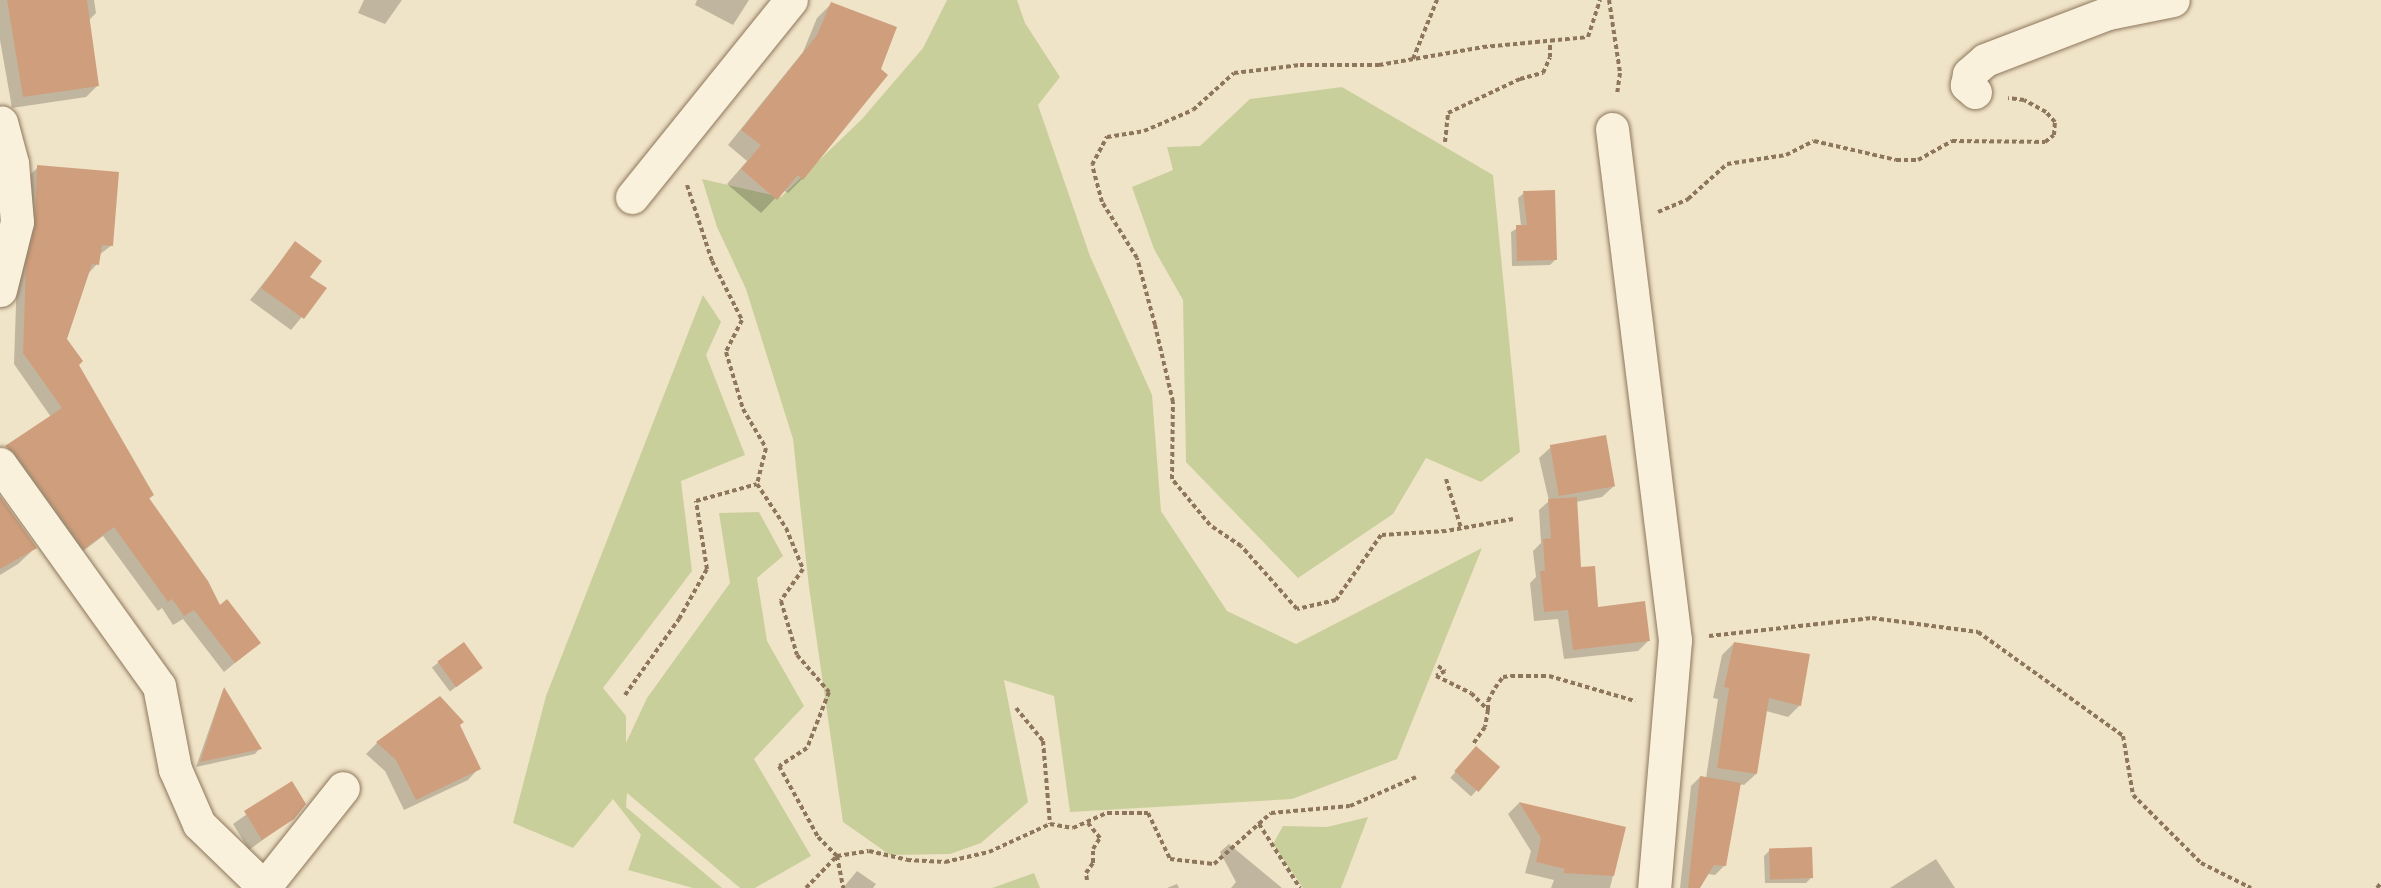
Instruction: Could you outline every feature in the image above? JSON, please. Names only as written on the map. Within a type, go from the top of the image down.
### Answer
[{"type":"street","points":[[632,197],[790,0]]},
{"type":"street","points":[[1975,92],[1967,85],[1969,74],[1984,60],[2108,13],[2172,0]]},
{"type":"street","points":[[0,290],[16,222],[12,163],[1,123]]},
{"type":"street","points":[[1612,129],[1676,640],[1654,888]]},
{"type":"street","points":[[0,464],[159,686],[175,769],[199,824],[265,887],[343,788]]},
{"type":"path","points":[[1413,60],[1437,0]]},
{"type":"path","points":[[1513,519],[1461,528],[1381,535],[1336,600],[1297,609],[1241,546],[1210,525],[1172,478],[1173,402],[1155,325],[1137,258],[1102,202],[1092,165],[1107,138],[1143,130],[1193,110],[1234,73],[1300,64],[1379,65],[1483,47],[1550,43],[1588,37],[1600,0]]},
{"type":"path","points":[[1609,0],[1620,73],[1612,129]]},
{"type":"path","points":[[1445,142],[1448,114],[1520,80],[1543,73],[1550,57],[1550,43]]},
{"type":"path","points":[[1688,199],[1727,164],[1786,155],[1814,141],[1879,157],[1918,160],[1952,141],[2045,142],[2054,135],[2055,122],[2046,112],[2024,100],[1975,92]]},
{"type":"path","points":[[677,142],[712,261],[742,320],[726,352],[743,409],[766,448],[757,484],[786,528],[803,569],[781,601],[797,655],[829,692],[807,748],[778,766],[818,837],[837,856],[843,888]]},
{"type":"path","points":[[1446,479],[1461,528]]},
{"type":"path","points":[[625,695],[678,619],[708,569],[696,501],[757,484]]},
{"type":"path","points":[[1676,640],[1872,618],[1977,632],[2123,736],[2133,795],[2201,863],[2251,888]]},
{"type":"path","points":[[1438,666],[1445,671],[1436,676],[1471,693],[1488,710]]},
{"type":"path","points":[[1473,744],[1485,728],[1495,688],[1503,677],[1549,676],[1670,711]]},
{"type":"path","points":[[1016,708],[1043,741],[1050,824]]},
{"type":"path","points":[[806,888],[837,856],[869,851],[907,860],[945,862],[989,852],[1050,824],[1073,828],[1107,813],[1148,813],[1170,859],[1214,864],[1271,813],[1350,806],[1416,777]]},
{"type":"path","points":[[1087,880],[1086,873],[1093,863],[1094,849],[1100,838],[1088,823]]},
{"type":"path","points":[[1259,824],[1300,888]]},
{"type":"path","points":[[2377,888],[2381,883]]},
{"type":"green space","points":[[947,0],[1017,0],[1025,23],[1060,77],[1038,105],[1090,256],[1152,395],[1161,511],[1227,611],[1296,644],[1482,548],[1397,759],[1292,799],[1070,812],[1054,696],[1004,680],[1028,802],[981,843],[950,854],[890,855],[843,822],[809,587],[793,439],[746,289],[717,227],[702,179],[781,197],[862,119],[923,48]]},
{"type":"green space","points":[[1342,87],[1493,175],[1520,452],[1481,482],[1426,458],[1393,514],[1298,578],[1186,462],[1183,300],[1154,249],[1132,187],[1173,170],[1167,147],[1200,146],[1250,99]]},
{"type":"green space","points":[[703,295],[721,322],[706,355],[745,455],[681,481],[692,571],[603,688],[626,716],[626,743],[647,698],[730,583],[719,513],[759,512],[783,556],[757,578],[767,641],[804,706],[754,759],[811,856],[755,888],[740,888],[627,793],[626,807],[722,888],[693,888],[628,870],[641,835],[613,799],[573,848],[513,823],[546,696]]},
{"type":"green space","points":[[1368,817],[1341,888],[1303,888],[1273,844],[1283,826],[1327,827]]},
{"type":"green space","points":[[1034,873],[1040,888],[992,888]]},
{"type":"building","points":[[7,0],[87,0],[99,86],[23,97]]},
{"type":"building","points":[[831,2],[897,27],[881,69],[888,75],[803,180],[798,175],[777,200],[741,169],[761,145],[741,130],[817,35]]},
{"type":"building","points":[[37,165],[119,172],[113,246],[102,245],[99,265],[92,264],[67,339],[83,361],[79,365],[154,495],[149,498],[208,581],[220,605],[227,599],[261,643],[235,663],[194,610],[184,616],[172,599],[168,602],[114,527],[84,549],[15,453],[5,446],[62,408],[23,353],[26,263],[35,226]]},
{"type":"building","points":[[1555,190],[1557,260],[1517,261],[1516,225],[1527,225],[1523,191]]},
{"type":"building","points":[[295,241],[322,261],[310,277],[327,288],[304,319],[261,288]]},
{"type":"building","points":[[1606,435],[1615,486],[1559,496],[1550,445]]},
{"type":"building","points":[[0,496],[37,548],[0,569]]},
{"type":"building","points":[[1577,497],[1581,567],[1595,566],[1598,607],[1645,601],[1650,641],[1573,650],[1568,610],[1544,612],[1540,571],[1545,571],[1543,539],[1551,538],[1548,499]]},
{"type":"building","points":[[464,642],[483,668],[456,687],[437,661]]},
{"type":"building","points":[[1734,642],[1810,654],[1801,706],[1769,698],[1757,774],[1717,768],[1729,688],[1724,687]]},
{"type":"building","points":[[224,687],[262,749],[200,762]]},
{"type":"building","points":[[440,696],[464,722],[460,725],[481,769],[416,800],[396,760],[376,742]]},
{"type":"building","points":[[1476,746],[1500,767],[1479,792],[1454,771]]},
{"type":"building","points":[[1700,776],[1741,783],[1726,866],[1714,865],[1700,888],[1688,888]]},
{"type":"building","points":[[292,781],[306,804],[294,819],[262,840],[244,811]]},
{"type":"building","points":[[1519,802],[1626,827],[1614,876],[1563,873],[1565,869],[1536,862],[1541,838]]},
{"type":"building","points":[[1812,847],[1813,878],[1770,879],[1769,849]]}]
